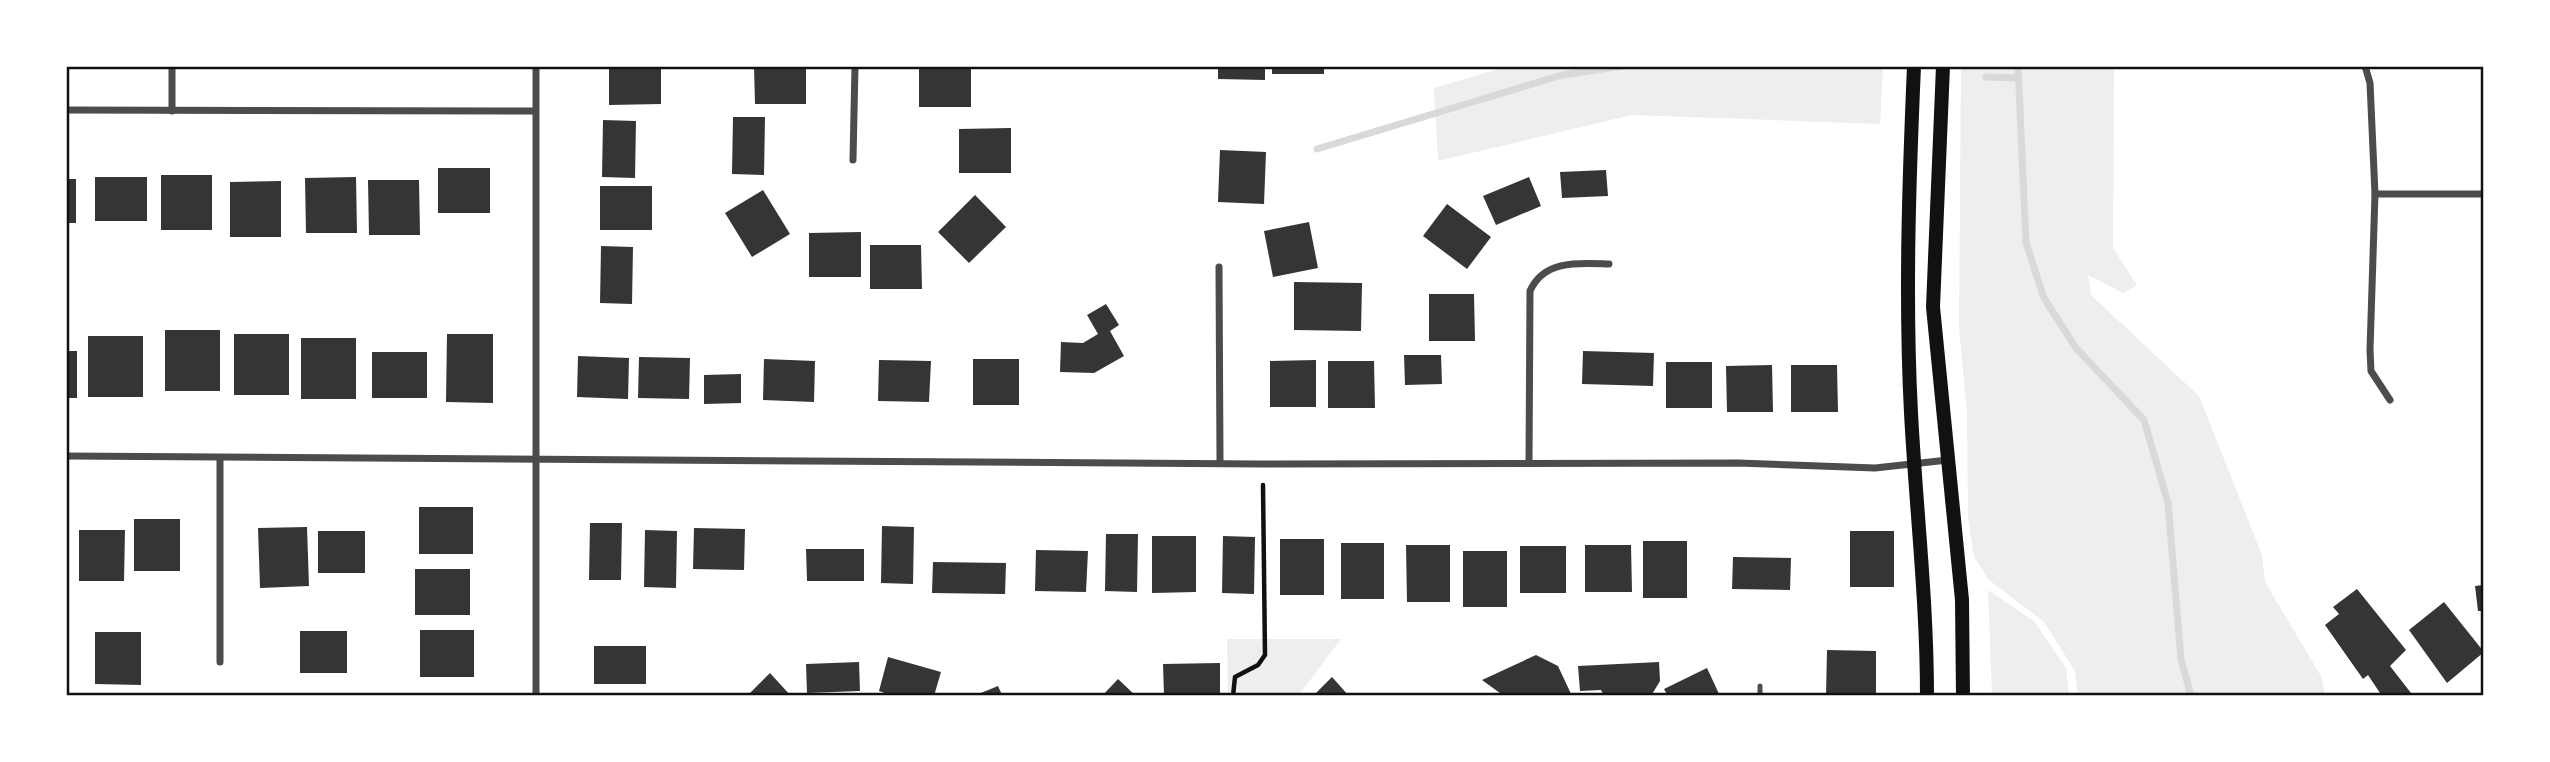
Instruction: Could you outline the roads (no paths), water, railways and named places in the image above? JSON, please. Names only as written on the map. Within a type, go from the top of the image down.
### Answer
[{"type":"main road","points":[[1914,66],[1908,312],[1914,465],[1927,625],[1927,695]]},
{"type":"main road","points":[[1943,66],[1933,307],[1962,600],[1963,695]]},
{"type":"street","points":[[172,66],[172,111]]},
{"type":"street","points":[[536,66],[536,695]]},
{"type":"street","points":[[853,160],[855,66]]},
{"type":"street","points":[[2365,66],[2370,83],[2375,194],[2371,371],[2390,400]]},
{"type":"street","points":[[66,110],[536,111]]},
{"type":"street","points":[[2375,194],[2483,194]]},
{"type":"street","points":[[1529,462],[1530,290],[1534,282],[1559,265],[1609,264]]},
{"type":"street","points":[[1219,267],[1220,463]]},
{"type":"street","points":[[66,456],[220,459],[1738,463],[1875,468],[1948,460]]},
{"type":"street","points":[[220,459],[220,662]]},
{"type":"lane","points":[[1760,686],[1760,695]]},
{"type":"waterway","points":[[1317,149],[1562,75],[1623,66]]},
{"type":"waterway","points":[[2018,66],[2026,243],[2044,298],[2076,348],[2144,420],[2168,503],[2181,659],[2191,696]]},
{"type":"waterway","points":[[1986,77],[2017,78]]}]
